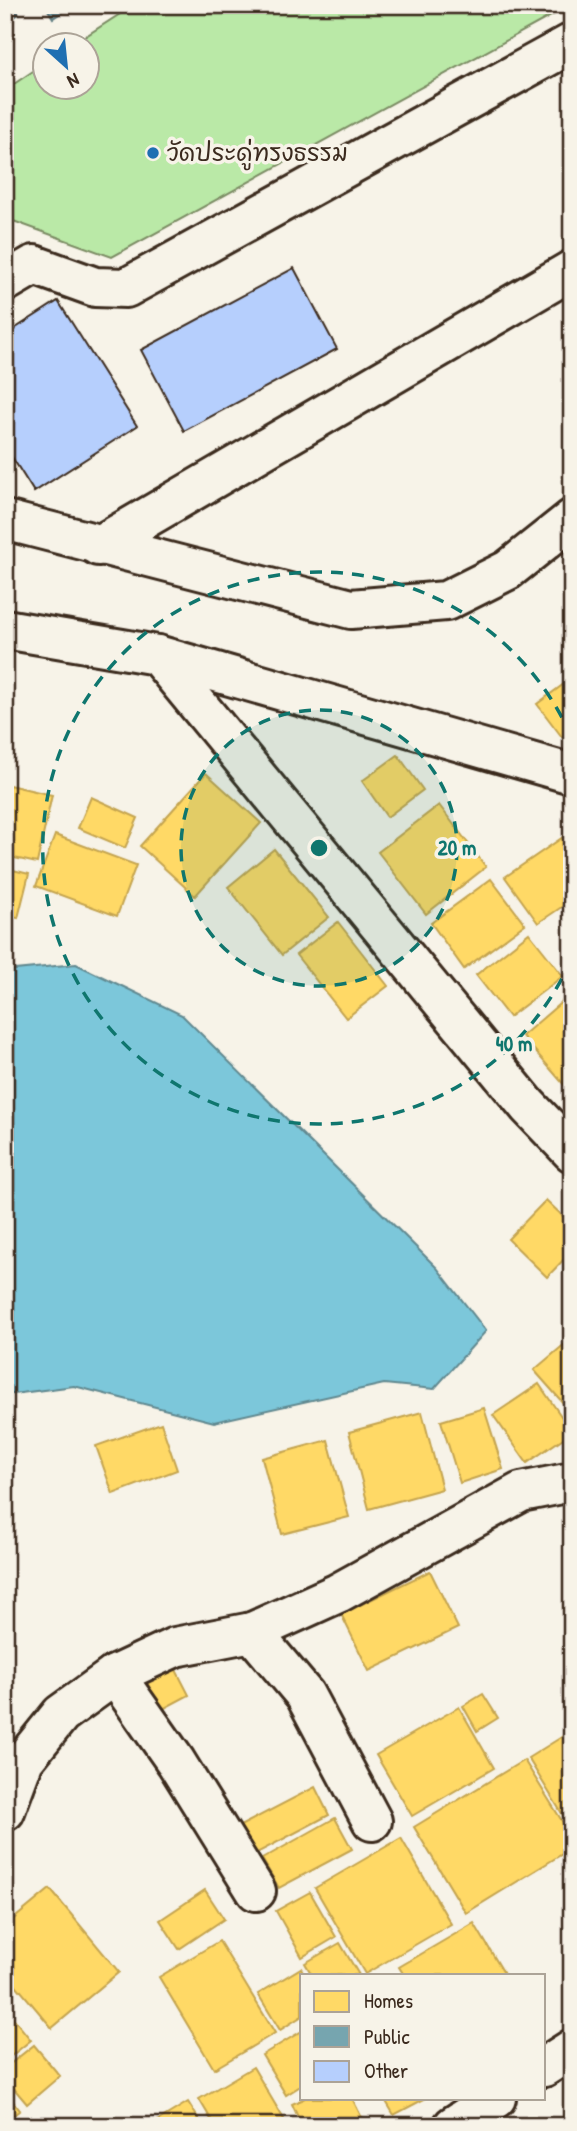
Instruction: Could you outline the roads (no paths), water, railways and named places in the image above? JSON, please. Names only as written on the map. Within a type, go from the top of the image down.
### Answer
[{"type":"street","points":[[5,282],[34,265],[95,287],[126,288],[572,43]]},
{"type":"street","points":[[98,546],[572,270]]},
{"type":"street","points":[[5,520],[351,609],[446,601],[508,570],[572,519]]},
{"type":"street","points":[[5,629],[157,655],[570,769]]},
{"type":"street","points":[[157,655],[519,1095],[572,1152]]},
{"type":"street","points":[[5,1811],[24,1760],[61,1714],[116,1675],[176,1647],[252,1632],[338,1593],[521,1492],[572,1482]]},
{"type":"street","points":[[252,1632],[305,1695],[372,1821]]},
{"type":"street","points":[[116,1675],[177,1762],[256,1891]]},
{"type":"street","points":[[546,2066],[572,2049]]},
{"type":"street","points":[[453,2126],[493,2100]]},
{"type":"water","points":[[76,964],[182,1015],[437,1268],[486,1331],[434,1389],[384,1384],[214,1422],[74,1386],[5,1395],[5,971]]},
{"type":"place","name":"วัดประดู่ทรงธรรม","points":[[153,153]]}]
